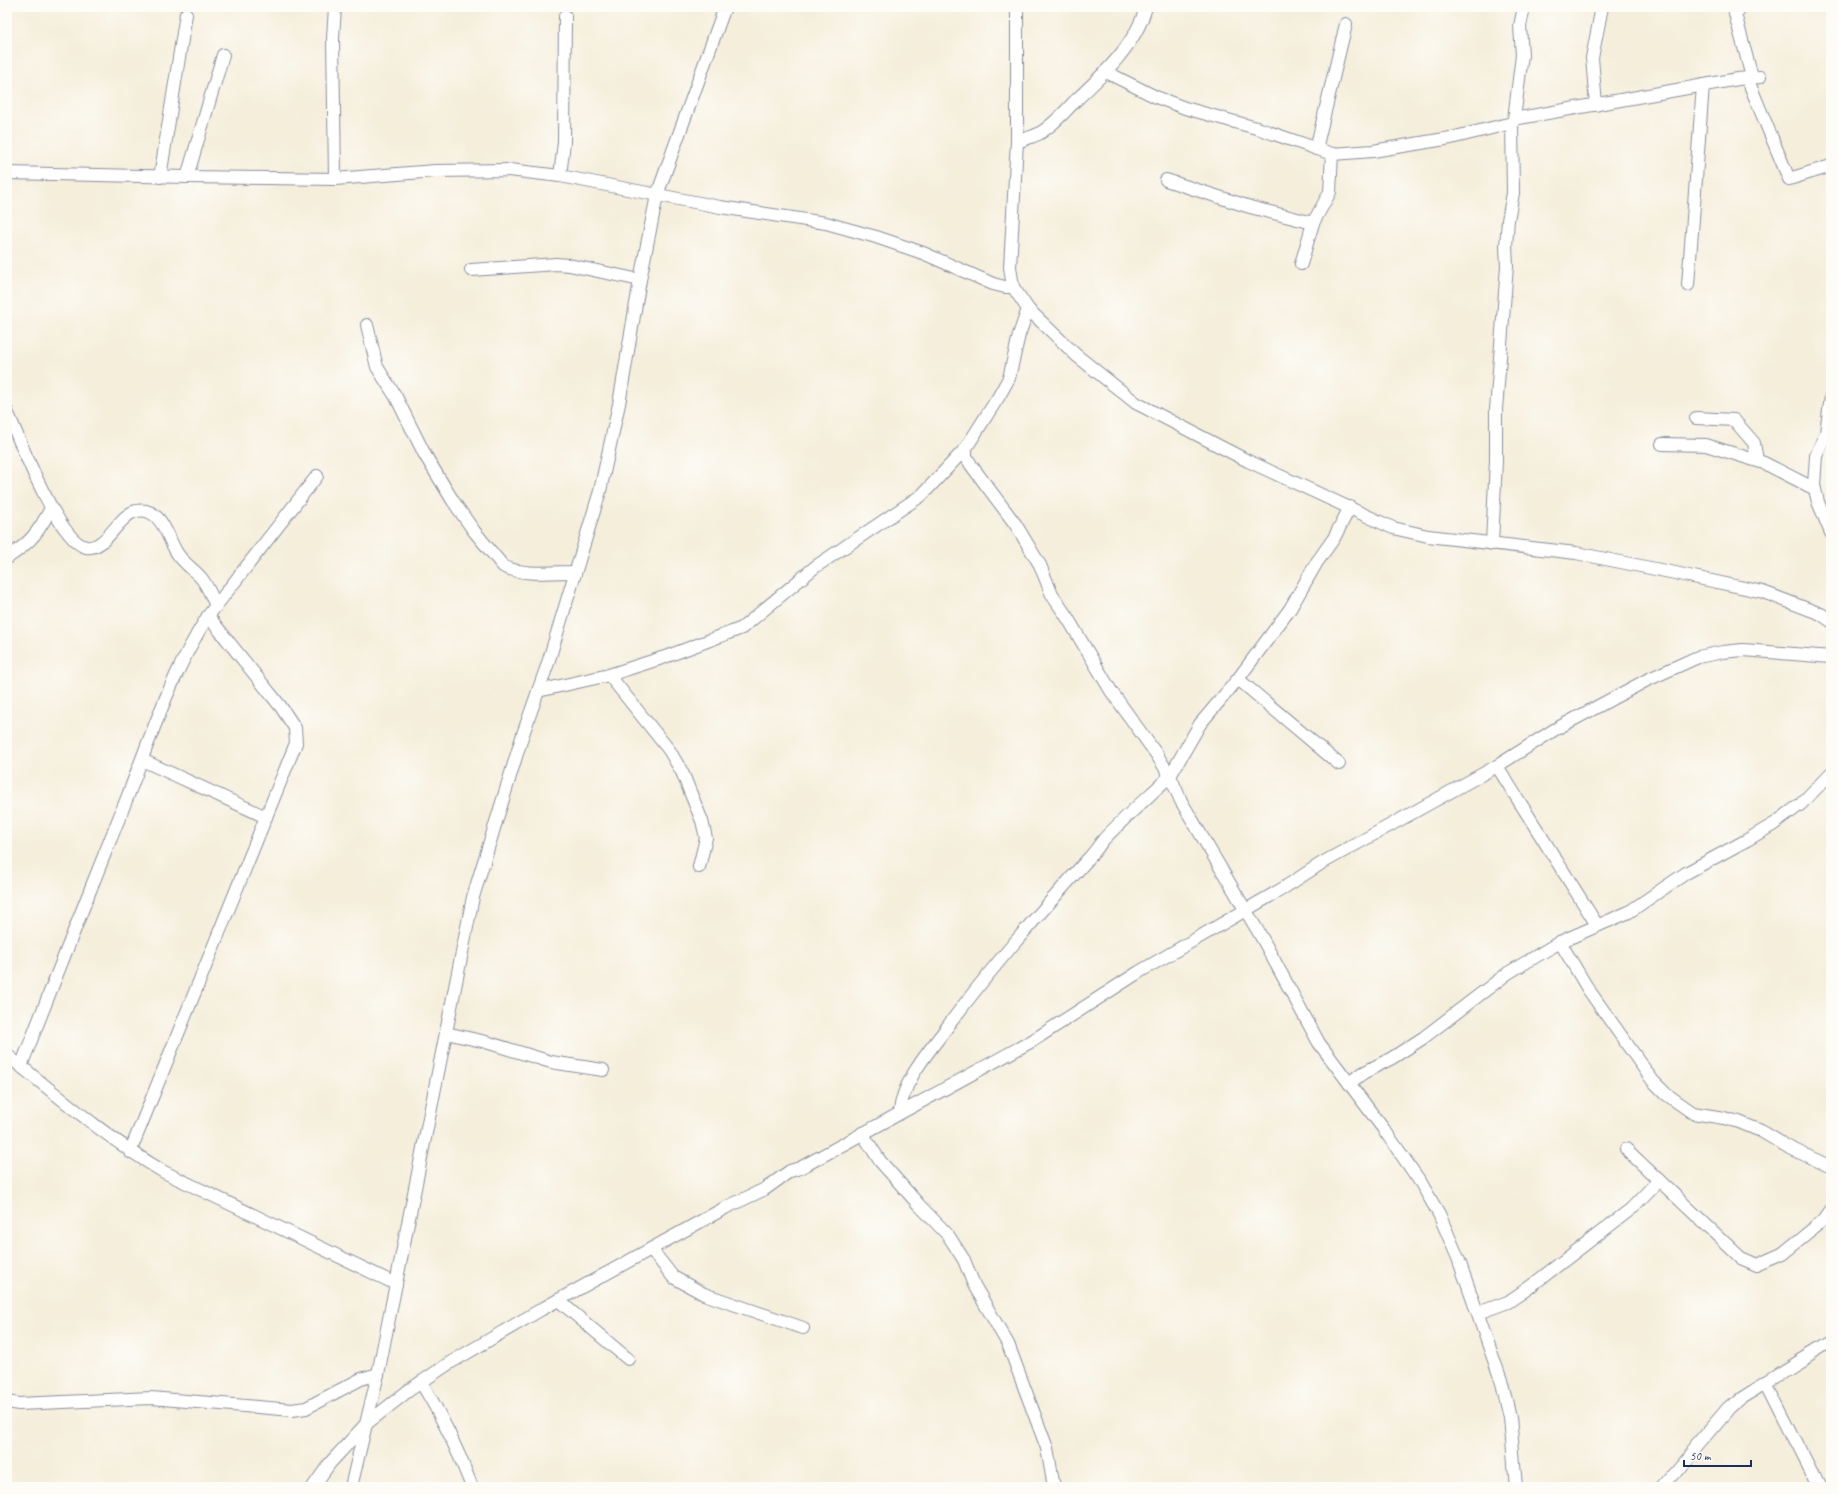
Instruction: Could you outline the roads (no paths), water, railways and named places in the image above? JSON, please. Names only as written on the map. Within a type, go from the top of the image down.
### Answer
[{"type":"street","points":[[335,7],[333,38],[335,179]]},
{"type":"street","points":[[351,1487],[378,1374],[473,897],[523,734],[548,663],[600,491],[619,404],[640,280],[657,195],[725,7]]},
{"type":"street","points":[[1017,7],[1017,142],[1010,267],[1013,287],[1028,309],[1076,355],[1136,403],[1248,461],[1393,528],[1428,536],[1576,554],[1763,592],[1821,614],[1831,621]]},
{"type":"street","points":[[1017,142],[1039,134],[1106,72],[1131,39],[1144,15],[1146,7]]},
{"type":"street","points":[[1492,544],[1496,460],[1496,410],[1507,266],[1506,246],[1513,193],[1514,121],[1522,55],[1520,26],[1524,7]]},
{"type":"street","points":[[1596,105],[1592,58],[1602,7]]},
{"type":"street","points":[[1741,7],[1735,14],[1753,77],[1789,179],[1831,166]]},
{"type":"street","points":[[160,177],[186,14]]},
{"type":"street","points":[[560,176],[564,142],[565,16]]},
{"type":"street","points":[[1316,149],[1346,24]]},
{"type":"street","points":[[187,178],[223,55]]},
{"type":"street","points":[[1106,72],[1156,97],[1184,108],[1260,129],[1332,154],[1372,151],[1452,138],[1514,121],[1753,77]]},
{"type":"street","points":[[1688,285],[1703,85]]},
{"type":"street","points":[[1302,264],[1313,223],[1330,192],[1332,154]]},
{"type":"street","points":[[7,173],[187,178],[335,179],[435,171],[509,170],[560,176],[720,207],[826,224],[876,237],[962,269],[993,284],[1013,287]]},
{"type":"street","points":[[1166,180],[1250,207],[1313,223]]},
{"type":"street","points":[[471,270],[556,264],[569,265],[640,280]]},
{"type":"street","points":[[538,691],[609,675],[665,657],[742,628],[815,567],[922,495],[966,448],[1009,378],[1019,335],[1028,309]]},
{"type":"street","points":[[367,325],[377,367],[396,397],[425,455],[452,500],[503,566],[509,569],[526,572],[575,572]]},
{"type":"street","points":[[1831,396],[1826,433],[1816,456],[1815,489],[1818,502],[1831,533]]},
{"type":"street","points":[[7,411],[51,508],[76,543],[87,547],[98,544],[115,530],[125,517],[136,511],[148,512],[162,521],[177,553],[202,579],[216,606]]},
{"type":"street","points":[[1696,418],[1734,420],[1754,444],[1757,460]]},
{"type":"street","points":[[1662,444],[1706,445],[1757,460],[1815,489]]},
{"type":"street","points":[[966,448],[966,456],[971,465],[1016,525],[1040,565],[1052,595],[1067,617],[1111,691],[1157,755],[1170,776],[1181,801],[1244,910],[1262,938],[1319,1043],[1421,1183],[1439,1214],[1458,1258],[1502,1383],[1510,1417],[1516,1487]]},
{"type":"street","points":[[21,1066],[179,668],[193,640],[208,616],[317,476]]},
{"type":"street","points":[[900,1112],[901,1101],[921,1063],[972,993],[1005,952],[1091,857],[1104,840],[1170,776],[1200,724],[1238,679],[1290,609],[1317,562],[1334,538],[1350,507]]},
{"type":"street","points":[[7,558],[25,546],[40,530],[51,508]]},
{"type":"street","points":[[130,1152],[296,743],[294,728],[281,707],[208,616]]},
{"type":"street","points":[[313,1487],[330,1463],[366,1424],[421,1382],[448,1364],[558,1300],[725,1208],[765,1189],[790,1171],[800,1168],[1032,1040],[1139,972],[1244,910],[1282,890],[1322,863],[1497,766],[1554,730],[1609,700],[1698,657],[1743,650],[1831,657]]},
{"type":"street","points":[[609,675],[669,750],[682,772],[702,821],[706,838],[699,867]]},
{"type":"street","points":[[1238,679],[1339,764]]},
{"type":"street","points":[[142,760],[266,817]]},
{"type":"street","points":[[1497,766],[1597,925]]},
{"type":"street","points":[[1349,1083],[1376,1065],[1392,1058],[1423,1038],[1502,977],[1560,942],[1628,912],[1686,873],[1774,824],[1802,804],[1831,773]]},
{"type":"street","points":[[1560,942],[1588,989],[1653,1080],[1666,1094],[1692,1113],[1739,1122],[1761,1131],[1788,1147],[1831,1167]]},
{"type":"street","points":[[446,1032],[486,1042],[551,1062],[603,1070]]},
{"type":"street","points":[[7,1055],[130,1152],[164,1172],[396,1284]]},
{"type":"street","points":[[862,1133],[880,1161],[948,1235],[964,1260],[974,1285],[1008,1344],[1047,1448],[1054,1487]]},
{"type":"street","points":[[1626,1149],[1741,1258],[1757,1265],[1782,1254],[1822,1221],[1831,1210]]},
{"type":"street","points":[[1478,1313],[1508,1302],[1527,1289],[1631,1209],[1659,1180]]},
{"type":"street","points":[[651,1249],[673,1277],[704,1294],[804,1328]]},
{"type":"street","points":[[558,1300],[628,1359]]},
{"type":"street","points":[[1662,1487],[1728,1409],[1742,1397],[1831,1342]]},
{"type":"street","points":[[7,1402],[23,1404],[151,1398],[292,1410],[306,1408],[361,1379],[378,1374]]},
{"type":"street","points":[[421,1382],[442,1416],[462,1460],[472,1487]]},
{"type":"street","points":[[1766,1382],[1819,1487]]}]
